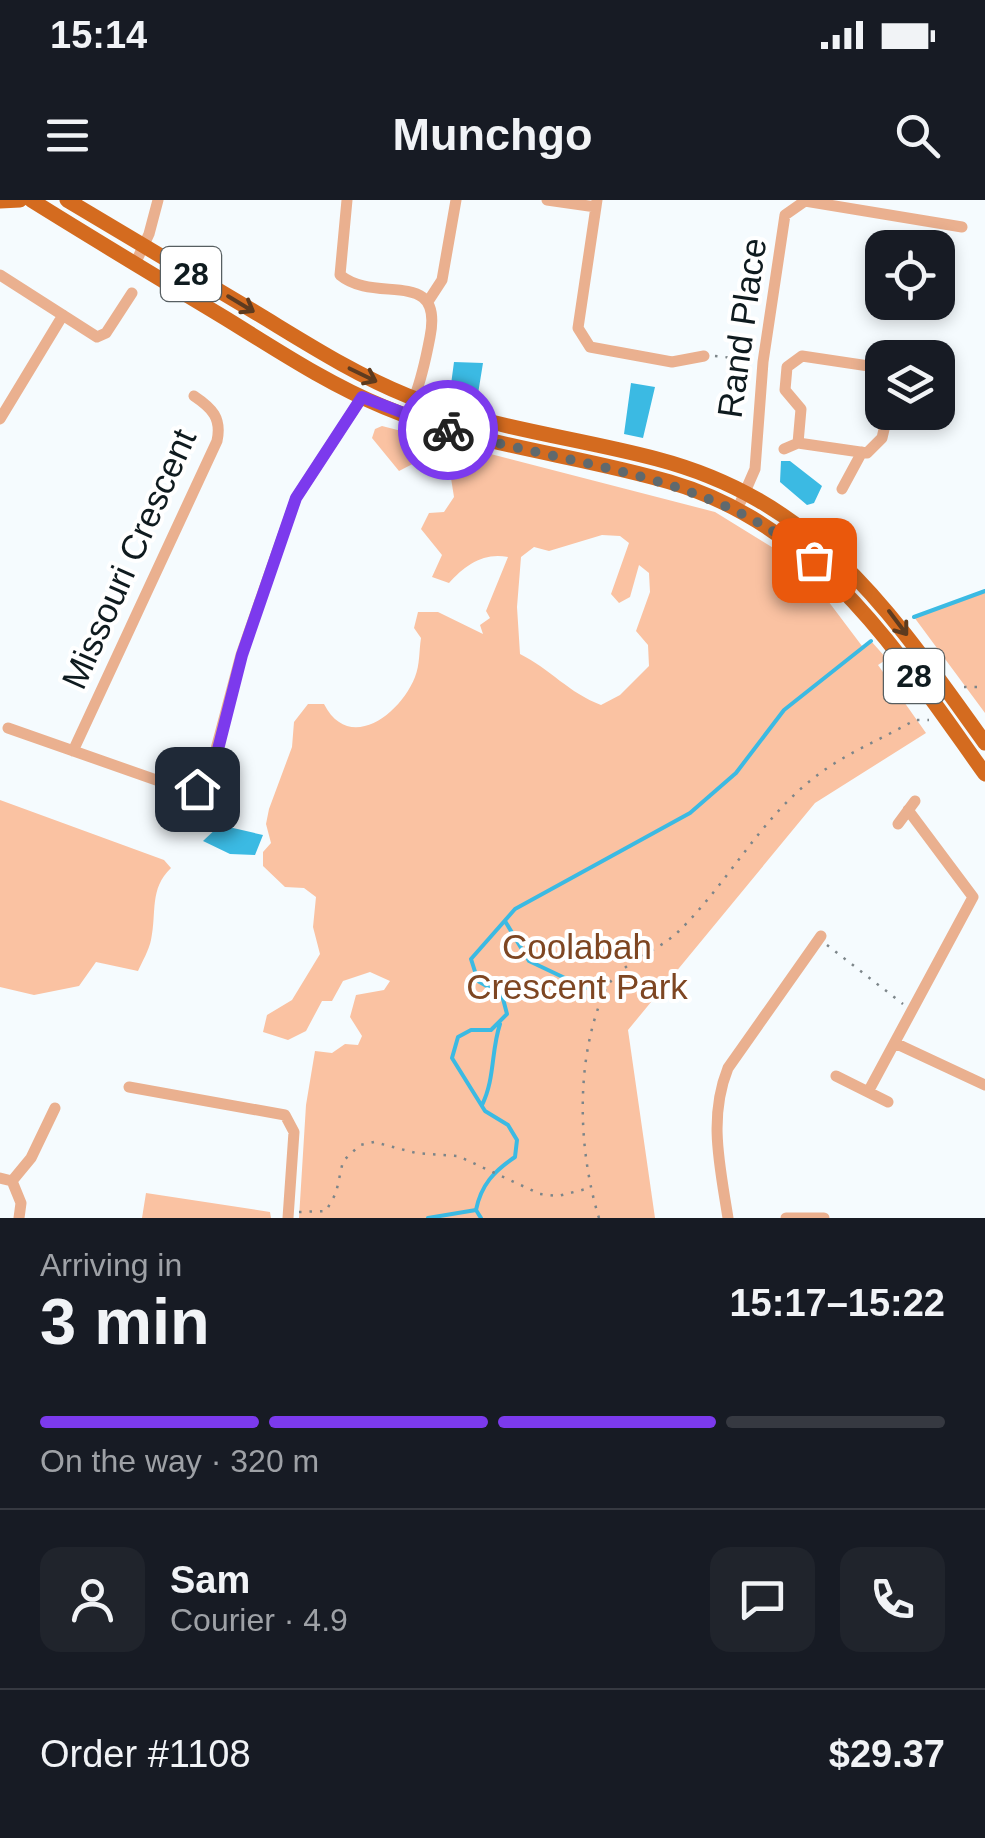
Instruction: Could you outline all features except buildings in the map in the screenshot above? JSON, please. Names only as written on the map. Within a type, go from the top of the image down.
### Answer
[{"type":"main road","points":[[0,200],[20,200]]},
{"type":"main road","name":"28","points":[[30,200],[362,397],[450,431],[670,482],[737,509],[789,540],[847,590],[985,774]]},
{"type":"main road","name":"28","points":[[68,200],[332,359],[414,398],[490,423],[675,464],[746,492],[797,522],[857,574],[899,623],[985,743]]},
{"type":"street","points":[[135,264],[158,200]]},
{"type":"street","points":[[348,200],[340,276],[351,284],[417,294],[429,300],[434,312],[414,398]]},
{"type":"street","points":[[429,300],[442,280],[456,200]]},
{"type":"street","points":[[548,200],[596,204],[578,328],[582,340],[590,347],[672,362],[704,356]]},
{"type":"street","name":"Rand Place","points":[[737,509],[755,469],[760,393],[786,215],[793,206],[805,201],[962,227]]},
{"type":"street","points":[[0,275],[101,336],[132,294]]},
{"type":"street","points":[[0,419],[63,315]]},
{"type":"street","points":[[798,443],[800,409],[785,390],[787,367],[802,356],[865,365]]},
{"type":"street","points":[[760,393],[785,390]]},
{"type":"street","name":"Missouri Crescent","points":[[74,750],[216,441],[219,429],[214,412],[194,396]]},
{"type":"street","points":[[8,728],[179,788],[197,789],[207,783],[242,655],[296,498],[362,397]]},
{"type":"street","points":[[784,449],[798,443],[862,452],[873,450],[884,430]]},
{"type":"street","points":[[842,488],[862,452]]},
{"type":"street","points":[[868,1092],[974,897],[912,806],[898,824]]},
{"type":"street","points":[[728,1218],[716,1138],[721,1086],[728,1068],[822,936]]},
{"type":"street","points":[[896,1044],[985,1085]]},
{"type":"street","points":[[836,1076],[888,1102]]},
{"type":"street","points":[[129,1088],[286,1115],[294,1132],[288,1215]]},
{"type":"street","points":[[19,1218],[21,1202],[6,1179],[31,1158],[54,1108]]},
{"type":"street","points":[[786,1218],[824,1218]]},
{"type":"path","points":[[704,356],[757,361]]},
{"type":"path","points":[[960,690],[985,688]]},
{"type":"path","points":[[599,1218],[590,1188],[584,1110],[595,1016],[612,978],[681,930],[776,814],[817,775],[914,720],[934,718]]},
{"type":"path","points":[[822,936],[833,953],[913,1011]]},
{"type":"path","points":[[288,1215],[326,1211],[336,1194],[343,1161],[360,1146],[374,1142],[416,1153],[458,1156],[540,1194],[558,1196],[590,1188]]},
{"type":"green space","name":"Coolabah Crescent Park","points":[[382,426],[715,512],[801,565],[862,646],[871,641],[887,659],[878,665],[926,733],[815,803],[628,1030],[655,1218],[299,1218],[306,1105],[315,1051],[332,1053],[345,1044],[358,1045],[362,1036],[350,1017],[356,995],[384,990],[390,981],[370,972],[343,981],[332,1001],[322,1001],[306,1031],[288,1040],[263,1032],[267,1015],[292,1000],[320,954],[313,927],[316,897],[304,888],[285,887],[263,866],[263,852],[271,843],[266,824],[269,809],[292,747],[294,722],[308,704],[324,704],[334,718],[347,726],[360,727],[386,715],[408,691],[417,672],[421,638],[414,628],[418,612],[438,612],[483,634],[480,625],[490,618],[486,611],[508,557],[491,556],[476,561],[449,583],[432,577],[442,555],[421,529],[429,513],[444,512],[454,497],[450,472],[430,455],[399,471],[372,438],[375,429]],"holes":[[[602,535],[620,536],[629,543],[611,594],[619,603],[630,597],[639,565],[649,573],[650,592],[636,631],[648,645],[649,666],[620,695],[601,705],[520,654],[517,607],[521,557],[534,547],[549,551]]]},
{"type":"green space","points":[[985,591],[985,713],[914,617]]},
{"type":"green space","points":[[0,800],[164,860],[171,868],[159,884],[151,940],[138,971],[96,962],[79,986],[34,995],[0,987]]},
{"type":"green space","points":[[146,1193],[270,1212],[271,1218],[142,1218]]},
{"type":"water","points":[[454,362],[483,363],[477,400],[450,392]]},
{"type":"water","points":[[631,383],[655,387],[643,438],[624,434]]},
{"type":"water","points":[[781,461],[790,461],[822,486],[814,503],[807,505],[780,482]]},
{"type":"water","points":[[220,825],[263,835],[255,855],[230,854],[203,841]]},
{"type":"waterway","points":[[914,617],[985,591]]},
{"type":"waterway","points":[[481,1218],[476,1210],[481,1193],[495,1173],[515,1157],[517,1140],[508,1125],[485,1111],[452,1058],[458,1037],[471,1030],[491,1030],[507,1014],[502,995],[478,981],[471,959],[515,909],[690,813],[736,773],[784,710],[871,641]]},
{"type":"waterway","points":[[505,921],[529,961],[586,988]]},
{"type":"waterway","points":[[482,1105],[500,1024]]},
{"type":"waterway","points":[[428,1218],[476,1210]]},
{"type":"way so far","points":[[448,430],[689,488],[757,520],[814,560]]},
{"type":"route","points":[[197,789],[207,783],[212,773],[242,655],[296,498],[362,397],[448,430]]}]
